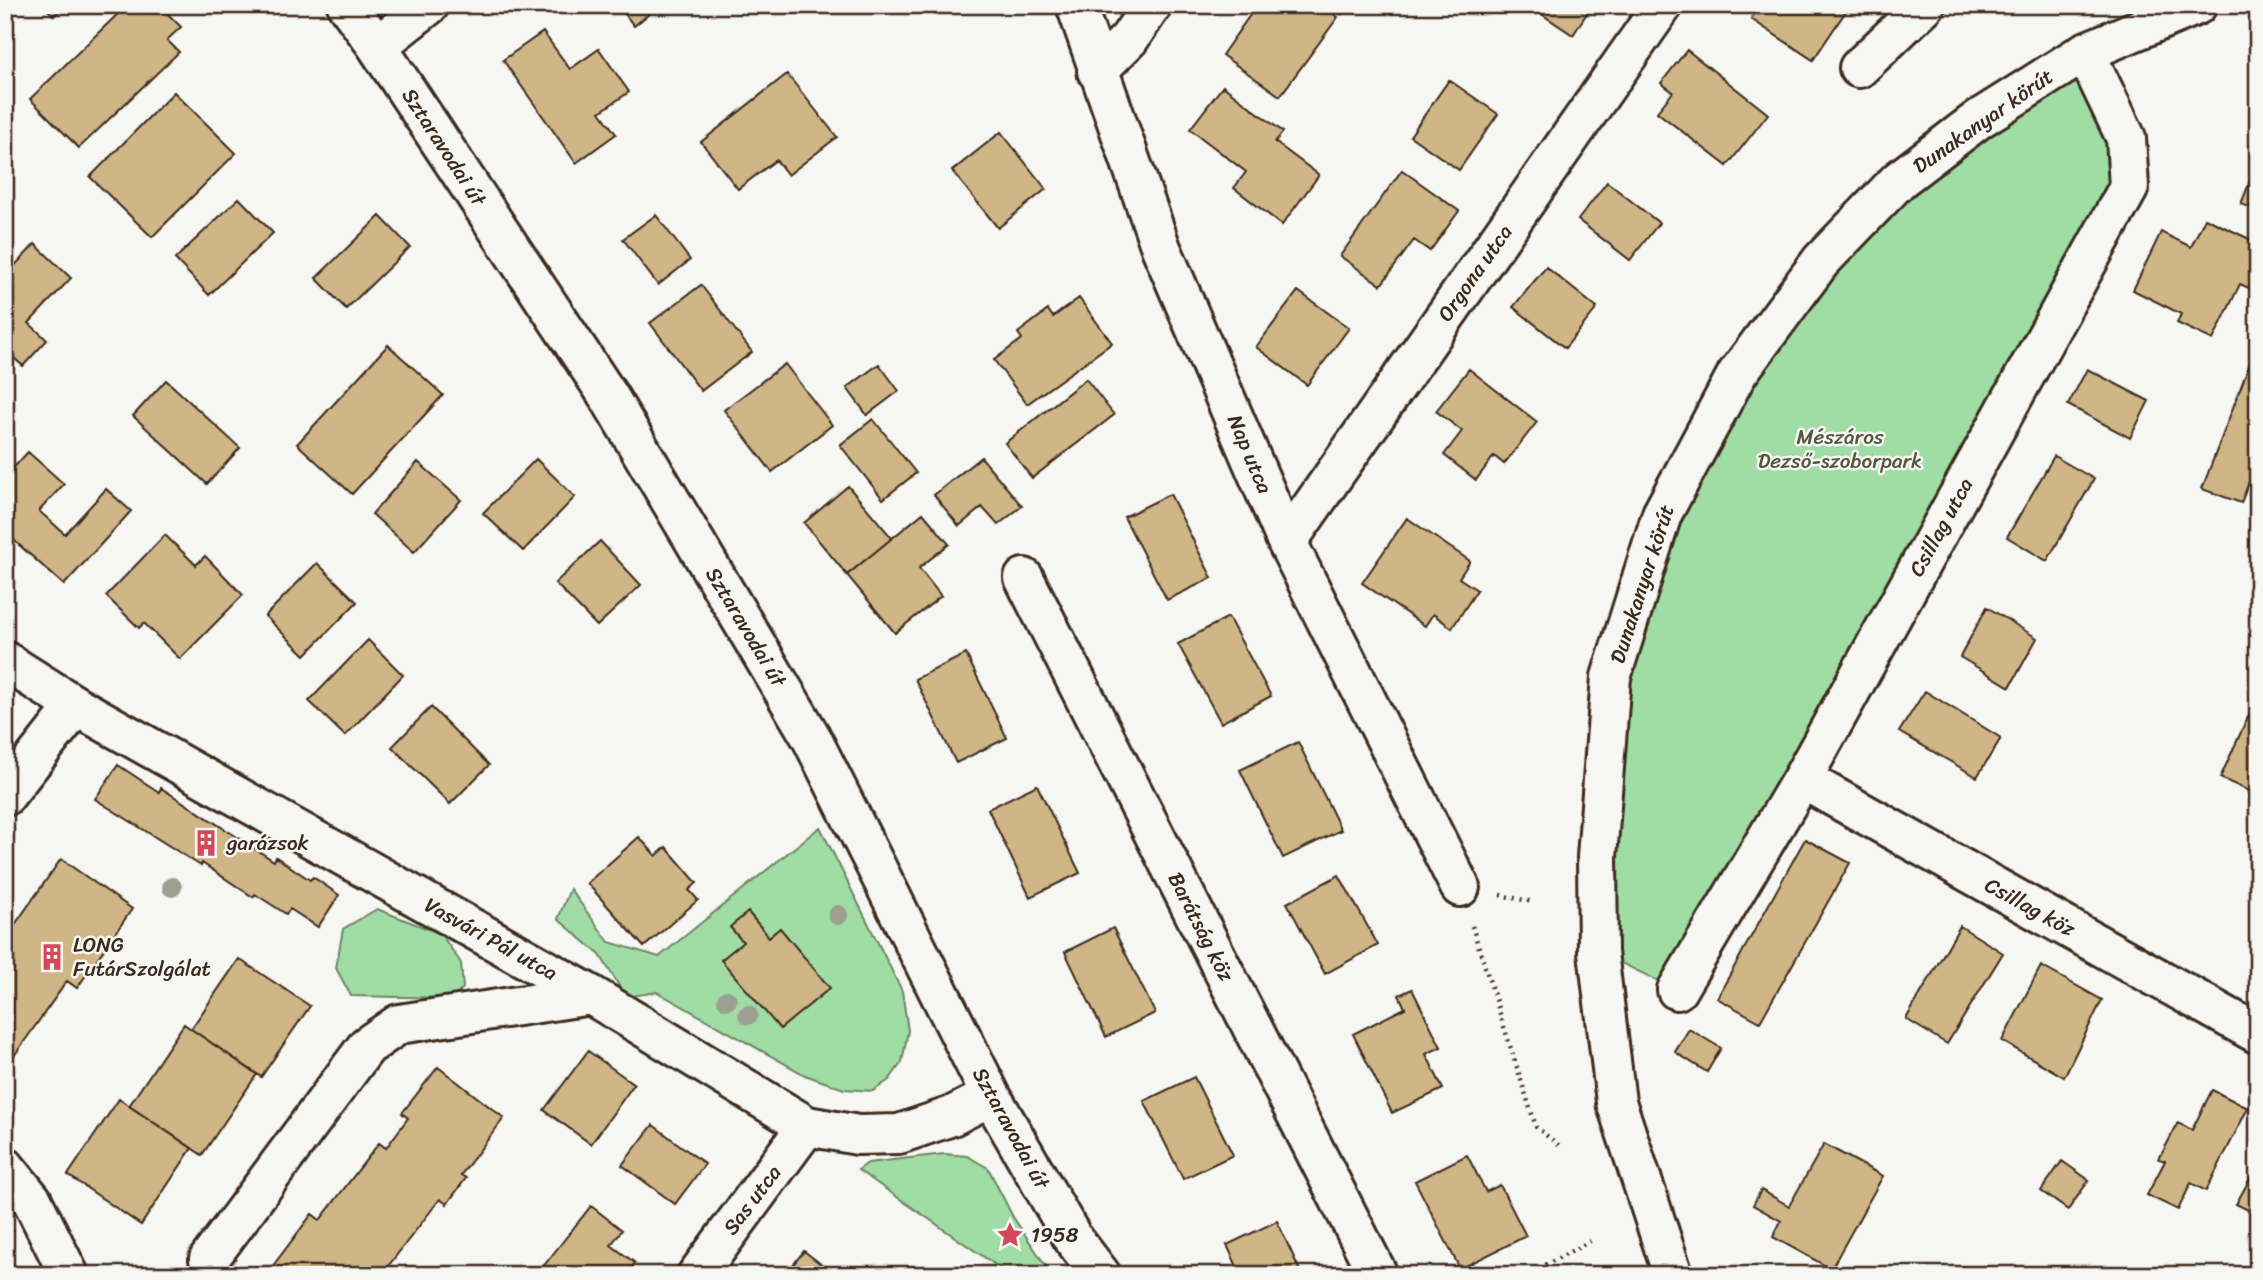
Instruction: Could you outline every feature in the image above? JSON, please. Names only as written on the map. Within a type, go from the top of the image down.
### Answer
[{"type":"street","name":"Sztaravodai út","points":[[347,5],[377,46],[609,397],[811,737],[990,1096],[1072,1237],[1101,1275]]},
{"type":"street","points":[[377,46],[429,5]]},
{"type":"street","name":"Nap utca","points":[[1076,5],[1161,248],[1287,542],[1460,887]]},
{"type":"street","points":[[1097,71],[1129,39],[1152,5]]},
{"type":"street","name":"Orgona utca","points":[[1287,542],[1663,5]]},
{"type":"street","points":[[1859,68],[1925,5]]},
{"type":"street","name":"Dunakanyar körút","points":[[1673,1275],[1616,1102],[1598,952],[1597,884],[1611,677],[1662,514],[1737,374],[1821,261],[1899,180],[1979,119],[2085,52],[2197,5]]},
{"type":"street","name":"Csillag utca","points":[[1677,990],[1802,779],[2129,187],[2126,138],[2085,52]]},
{"type":"street","name":"Barátság köz","points":[[1024,578],[1378,1275]]},
{"type":"street","name":"Vasvári Pál utca","points":[[5,661],[76,706],[592,995],[807,1126],[858,1135],[899,1134],[952,1116],[990,1096]]},
{"type":"street","points":[[5,796],[76,706]]},
{"type":"street","name":"Csillag köz","points":[[1802,779],[2258,1034]]},
{"type":"street","points":[[209,1259],[367,1046],[399,1024],[592,995]]},
{"type":"street","name":"Sas utca","points":[[697,1275],[807,1126]]},
{"type":"street","points":[[5,1167],[32,1200],[69,1275]]},
{"type":"path","points":[[1460,887],[1536,1128],[1561,1146]]},
{"type":"path","points":[[1527,1275],[1592,1240]]},
{"type":"green space","name":"Mészáros Dezső-szoborpark","points":[[2085,52],[2129,187],[1677,990],[1598,952],[1611,677],[1662,514],[1821,261]]},
{"type":"green space","points":[[820,827],[902,991],[908,1031],[902,1062],[889,1080],[873,1091],[844,1089],[805,1075],[657,992],[626,997],[600,955],[558,919],[570,889],[609,942],[659,957]]},
{"type":"green space","points":[[377,909],[441,934],[461,963],[463,988],[454,998],[351,996],[336,968],[343,929]]},
{"type":"green space","points":[[944,1154],[967,1156],[988,1168],[1013,1217],[1052,1275],[1010,1275],[858,1170],[868,1163]]},
{"type":"building","points":[[43,5],[66,5],[54,16]]},
{"type":"building","points":[[127,5],[159,5],[181,27],[167,40],[179,52],[79,148],[30,99]]},
{"type":"building","points":[[618,5],[660,5],[634,26]]},
{"type":"building","points":[[1257,5],[1321,5],[1338,17],[1280,96],[1222,55]]},
{"type":"building","points":[[1330,5],[1349,5],[1342,14]]},
{"type":"building","points":[[1528,5],[1592,5],[1573,35]]},
{"type":"building","points":[[1760,5],[1850,5],[1813,60],[1751,19]]},
{"type":"building","points":[[543,32],[570,69],[599,49],[629,92],[600,112],[616,134],[576,163],[503,60]]},
{"type":"building","points":[[1687,50],[1768,114],[1727,166],[1657,112],[1673,92],[1661,83]]},
{"type":"building","points":[[787,74],[837,137],[788,175],[776,160],[738,189],[701,142]]},
{"type":"building","points":[[1449,80],[1498,114],[1459,170],[1410,136]]},
{"type":"building","points":[[1223,86],[1283,132],[1275,142],[1319,175],[1282,225],[1234,188],[1246,172],[1190,129]]},
{"type":"building","points":[[174,92],[236,153],[152,237],[90,177]]},
{"type":"building","points":[[1001,132],[1046,189],[998,228],[952,171]]},
{"type":"building","points":[[2258,161],[2258,210],[2241,204]]},
{"type":"building","points":[[1402,170],[1459,211],[1430,251],[1414,240],[1381,285],[1340,256]]},
{"type":"building","points":[[1607,182],[1659,223],[1630,260],[1578,220]]},
{"type":"building","points":[[239,198],[273,233],[209,295],[175,259]]},
{"type":"building","points":[[656,215],[690,260],[658,285],[623,239]]},
{"type":"building","points":[[380,216],[410,247],[346,309],[316,278]]},
{"type":"building","points":[[2205,218],[2258,243],[2258,292],[2240,284],[2213,340],[2177,323],[2181,314],[2133,290],[2161,232],[2191,247]]},
{"type":"building","points":[[35,244],[71,278],[29,323],[47,340],[23,366],[5,350],[5,276]]},
{"type":"building","points":[[1546,267],[1597,308],[1565,348],[1513,307]]},
{"type":"building","points":[[701,285],[752,352],[701,391],[650,323]]},
{"type":"building","points":[[1298,291],[1349,328],[1307,385],[1256,347]]},
{"type":"building","points":[[1079,298],[1112,343],[1027,404],[994,360],[1022,339],[1018,333],[1048,310],[1053,317]]},
{"type":"building","points":[[388,345],[443,395],[352,494],[297,444]]},
{"type":"building","points":[[2250,363],[2258,366],[2258,458],[2241,503],[2202,489]]},
{"type":"building","points":[[785,364],[832,425],[772,472],[724,410]]},
{"type":"building","points":[[879,364],[899,391],[867,415],[847,388]]},
{"type":"building","points":[[1469,369],[1537,422],[1504,464],[1494,456],[1476,480],[1444,455],[1462,431],[1436,411]]},
{"type":"building","points":[[2087,369],[2149,401],[2130,438],[2068,405]]},
{"type":"building","points":[[1086,379],[1114,415],[1032,478],[1005,443]]},
{"type":"building","points":[[166,380],[240,448],[207,484],[133,416]]},
{"type":"building","points":[[873,419],[916,473],[883,499],[840,445]]},
{"type":"building","points":[[28,452],[64,484],[39,511],[65,534],[106,489],[131,511],[64,585],[8,535],[5,538],[5,477]]},
{"type":"building","points":[[2054,456],[2094,479],[2047,561],[2007,537]]},
{"type":"building","points":[[981,457],[1022,506],[998,525],[982,507],[959,526],[934,495]]},
{"type":"building","points":[[536,459],[575,497],[523,551],[483,513]]},
{"type":"building","points":[[418,462],[461,500],[414,552],[372,514]]},
{"type":"building","points":[[848,486],[892,538],[847,575],[804,523]]},
{"type":"building","points":[[1170,494],[1212,578],[1167,600],[1124,517]]},
{"type":"building","points":[[923,513],[949,544],[919,568],[941,596],[895,633],[847,575]]},
{"type":"building","points":[[1407,518],[1470,561],[1459,578],[1477,590],[1452,628],[1433,614],[1425,626],[1362,583]]},
{"type":"building","points":[[165,535],[196,565],[205,556],[243,595],[180,659],[144,623],[139,628],[106,596]]},
{"type":"building","points":[[600,541],[641,585],[597,626],[555,583]]},
{"type":"building","points":[[317,563],[357,602],[305,655],[265,616]]},
{"type":"building","points":[[1987,607],[2037,638],[2010,687],[1960,657]]},
{"type":"building","points":[[1228,617],[1271,696],[1221,723],[1178,644]]},
{"type":"building","points":[[368,640],[403,675],[345,736],[309,701]]},
{"type":"building","points":[[966,654],[1007,738],[956,763],[915,679]]},
{"type":"building","points":[[1925,691],[2001,738],[1977,777],[1899,732]]},
{"type":"building","points":[[2258,695],[2258,795],[2220,778]]},
{"type":"building","points":[[431,707],[489,765],[450,804],[392,747]]},
{"type":"building","points":[[1298,742],[1341,830],[1283,858],[1240,770]]},
{"type":"building","name":"garázsok","points":[[118,765],[159,792],[161,788],[274,861],[276,857],[310,880],[313,877],[339,895],[318,927],[290,909],[286,914],[255,894],[253,897],[95,799]]},
{"type":"building","points":[[1037,785],[1080,873],[1030,897],[988,809]]},
{"type":"building","points":[[639,837],[656,856],[666,847],[697,883],[689,890],[698,900],[644,947],[587,883]]},
{"type":"building","points":[[1805,839],[1850,863],[1760,1022],[1717,998]]},
{"type":"building","name":"LONG FutárSzolgálat","points":[[61,859],[132,909],[77,988],[67,981],[14,1056],[5,1050],[5,931],[9,933]]},
{"type":"building","points":[[1339,875],[1378,945],[1325,974],[1287,903]]},
{"type":"building","points":[[748,912],[769,937],[780,928],[830,988],[780,1029],[721,960],[743,942],[730,927]]},
{"type":"building","points":[[1960,926],[2003,953],[1947,1044],[1906,1019]]},
{"type":"building","points":[[1113,928],[1155,1013],[1106,1037],[1065,952]]},
{"type":"building","points":[[239,959],[310,1006],[261,1077],[191,1029]]},
{"type":"building","points":[[2041,966],[2102,1000],[2064,1077],[2002,1041]]},
{"type":"building","points":[[1412,989],[1441,1047],[1426,1054],[1443,1089],[1392,1113],[1353,1034],[1405,1008],[1399,995]]},
{"type":"building","points":[[184,1024],[257,1074],[202,1155],[129,1106]]},
{"type":"building","points":[[1689,1029],[1721,1048],[1707,1072],[1675,1052]]},
{"type":"building","points":[[588,1051],[634,1084],[591,1144],[544,1110]]},
{"type":"building","points":[[438,1067],[504,1118],[461,1175],[466,1178],[447,1204],[440,1199],[382,1274],[376,1271],[373,1275],[266,1275],[312,1214],[320,1220],[379,1143],[386,1148],[408,1118],[402,1113]]},
{"type":"building","points":[[1194,1077],[1233,1155],[1183,1179],[1144,1101]]},
{"type":"building","points":[[2212,1090],[2248,1108],[2206,1191],[2191,1183],[2178,1210],[2147,1195],[2165,1161],[2159,1159],[2178,1123],[2192,1130]]},
{"type":"building","points":[[119,1099],[192,1148],[141,1225],[68,1175]]},
{"type":"building","points":[[653,1125],[705,1164],[675,1204],[622,1165]]},
{"type":"building","points":[[1824,1144],[1883,1176],[1831,1269],[1773,1237],[1781,1221],[1753,1205],[1761,1190],[1789,1206]]},
{"type":"building","points":[[1467,1155],[1486,1192],[1500,1185],[1526,1236],[1460,1269],[1415,1181]]},
{"type":"building","points":[[2062,1161],[2089,1180],[2068,1210],[2041,1191]]},
{"type":"building","points":[[2258,1164],[2258,1215],[2236,1204]]},
{"type":"building","points":[[591,1206],[622,1230],[611,1245],[635,1263],[626,1275],[551,1275],[542,1268]]},
{"type":"building","points":[[1277,1221],[1302,1275],[1241,1275],[1227,1245]]},
{"type":"building","points":[[5,1225],[13,1231],[5,1240]]},
{"type":"building","points":[[804,1251],[835,1275],[785,1275]]},
{"type":"building","points":[[5,1258],[27,1275],[5,1275]]},
{"type":"place","name":"garázsok","points":[[206,843]]},
{"type":"place","name":"LONG FutárSzolgálat","points":[[52,957]]},
{"type":"place","name":"1958","points":[[1010,1235]]}]
